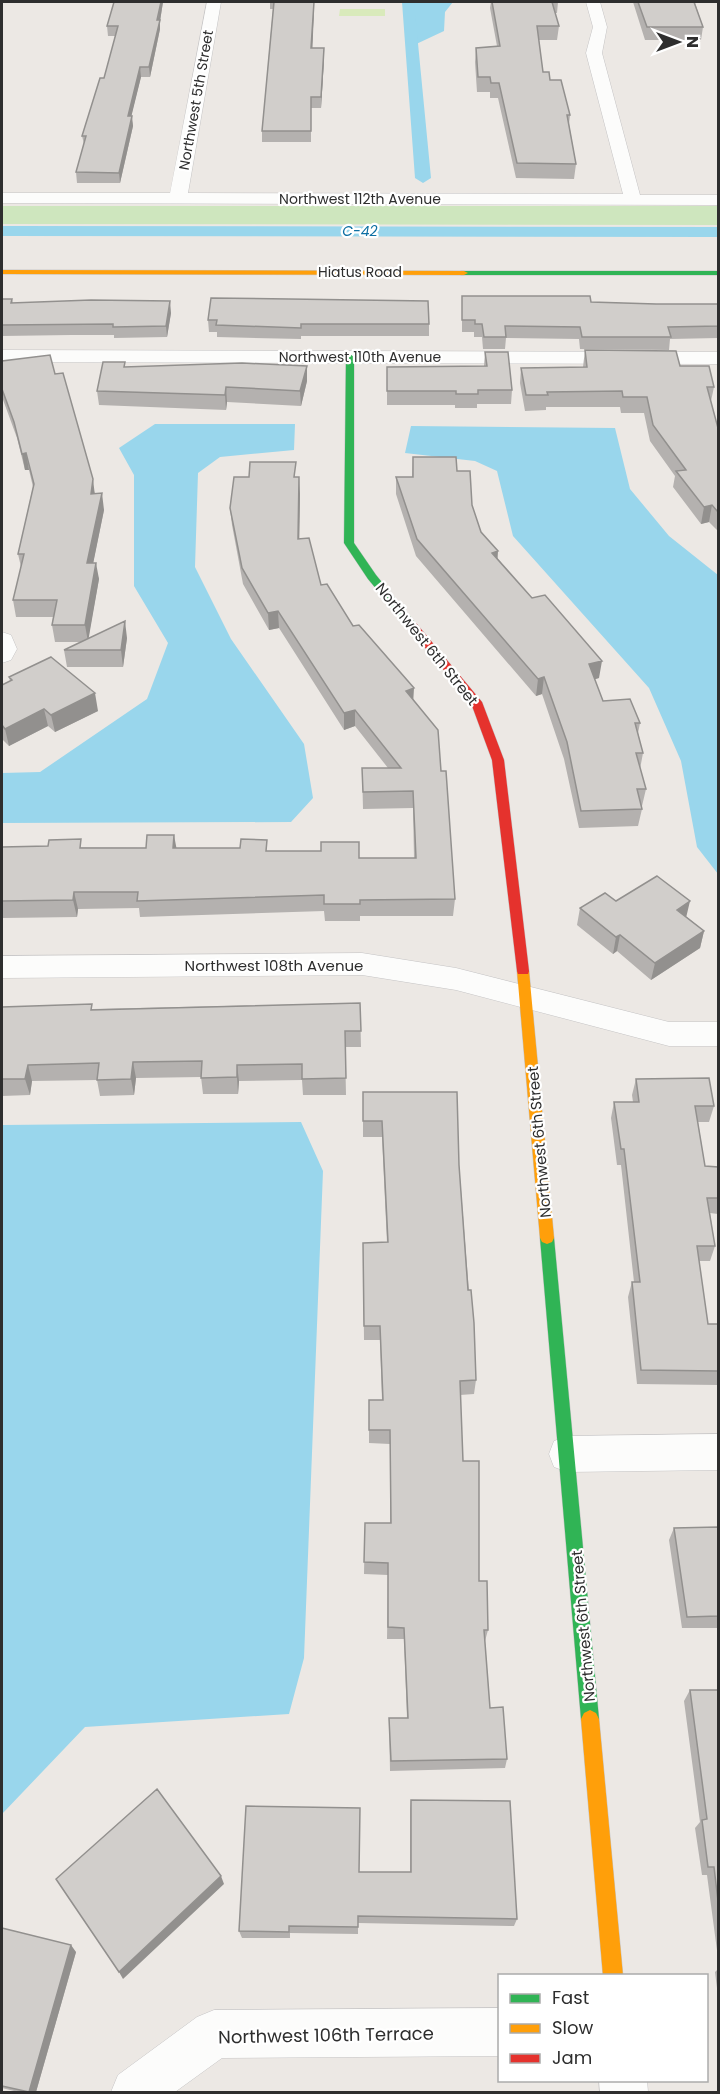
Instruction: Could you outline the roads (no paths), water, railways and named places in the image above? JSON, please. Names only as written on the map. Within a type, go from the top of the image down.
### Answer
[{"type":"main road","name":"Hiatus Road","points":[[2,272],[718,273]]},
{"type":"main road","name":"Hiatus Road","points":[[2,285],[718,286]]},
{"type":"main road","name":"Northwest 6th Street","points":[[350,357],[349,543],[372,577],[476,702],[498,759],[526,998],[613,1974]]},
{"type":"street","name":"Northwest 5th Street","points":[[178,198],[214,2]]},
{"type":"street","points":[[593,2],[600,27],[594,53],[633,200]]},
{"type":"street","name":"Northwest 112th Avenue","points":[[2,198],[718,200]]},
{"type":"street","name":"Northwest 110th Avenue","points":[[2,356],[718,358]]},
{"type":"street","points":[[2,640],[5,649],[2,655]]},
{"type":"street","name":"Northwest 108th Avenue","points":[[2,967],[362,964],[456,979],[669,1034],[718,1034]]},
{"type":"street","points":[[568,1454],[718,1452]]},
{"type":"street","name":"Northwest 106th Terrace","points":[[135,2092],[214,2034],[498,2032]]},
{"type":"water","points":[[408,2],[453,2],[445,12],[444,31],[412,46]]},
{"type":"water","points":[[155,424],[295,424],[294,450],[220,457],[198,473],[195,567],[231,639],[304,744],[313,798],[291,822],[2,823],[2,773],[40,772],[147,699],[168,643],[134,586],[134,475],[119,448]]},
{"type":"water","points":[[411,426],[615,428],[630,489],[669,536],[718,575],[718,874],[697,847],[681,761],[649,688],[513,536],[497,471],[475,461],[405,453]]},
{"type":"water","points":[[301,1122],[323,1171],[304,1658],[289,1714],[85,1727],[2,1814],[2,1125]]},
{"type":"waterway","points":[[408,2],[423,178]]},
{"type":"waterway","name":"C-42","points":[[2,231],[718,232]]}]
